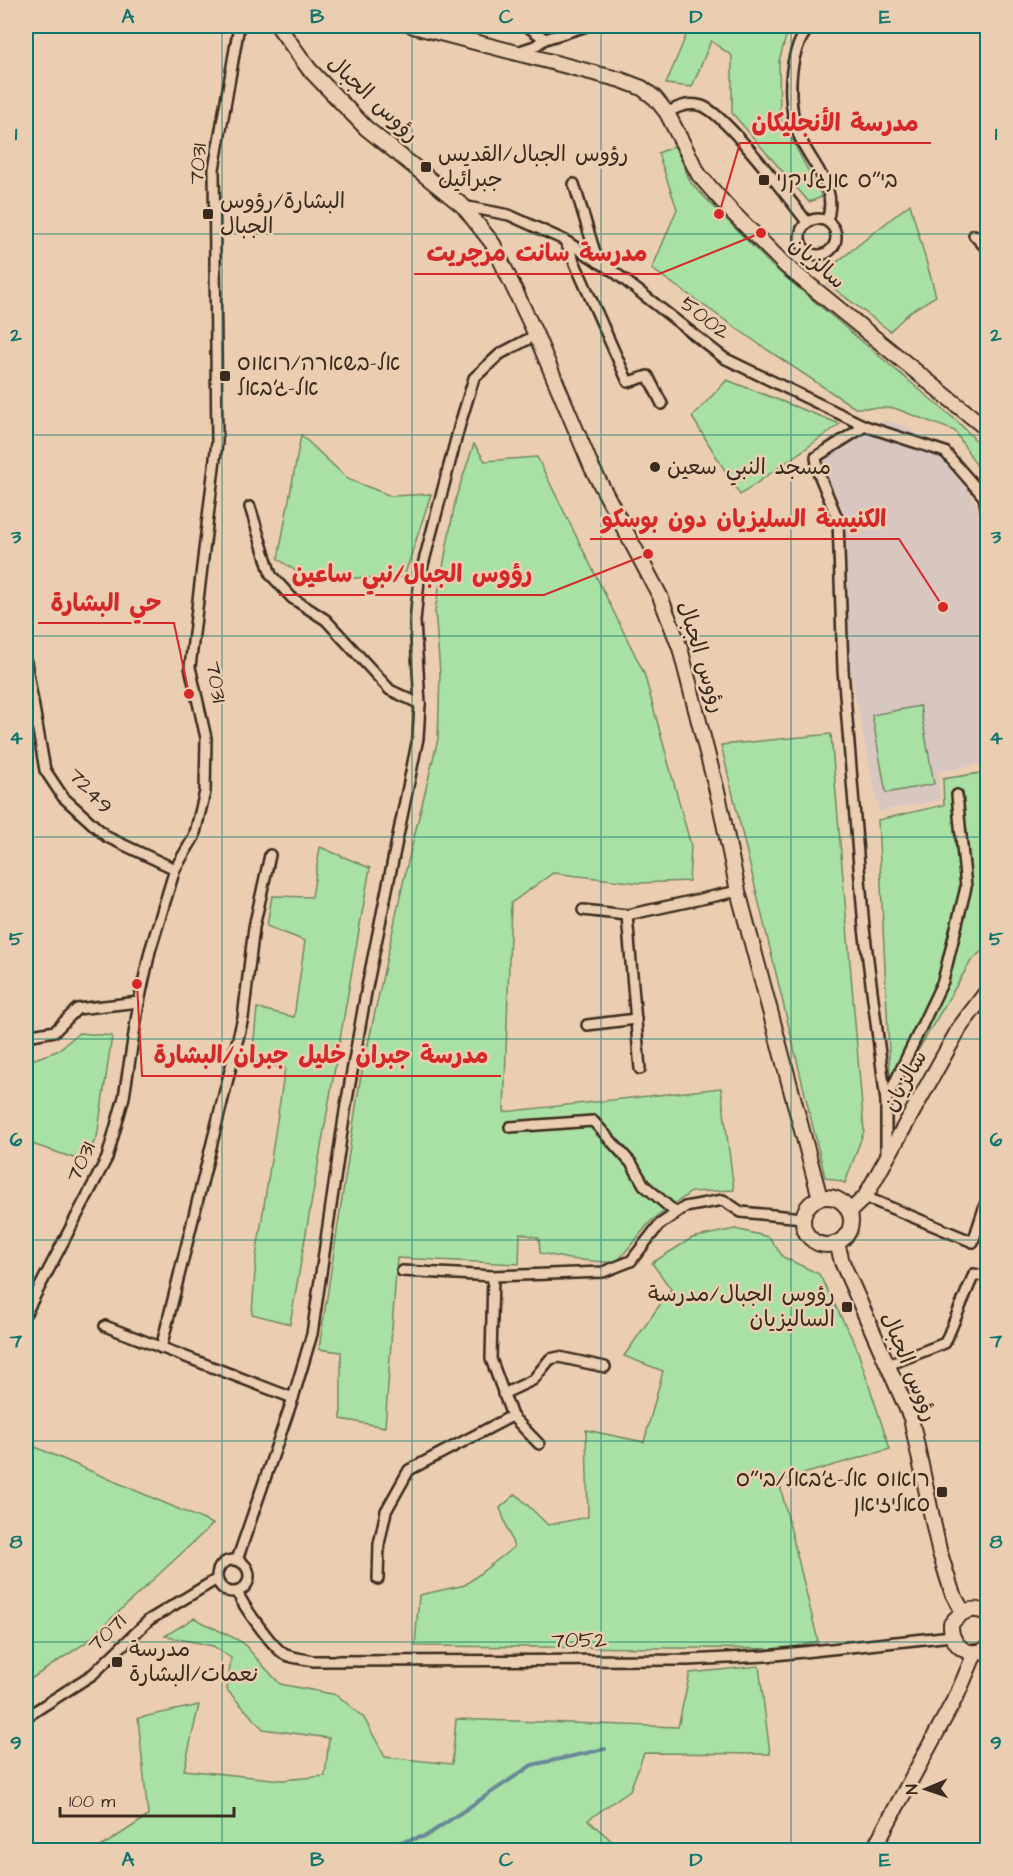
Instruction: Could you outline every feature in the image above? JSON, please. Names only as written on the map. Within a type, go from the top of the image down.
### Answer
[{"type":"street","name":"7031","points":[[26,1313],[107,1158],[124,1097],[139,1002],[150,951],[175,869],[194,837],[205,792],[206,738],[190,667],[217,442],[214,170],[239,26]]},
{"type":"street","name":"رؤوس الجبال","points":[[278,26],[309,69],[366,128],[463,206],[493,244],[536,335],[592,468],[660,596],[680,648],[718,799],[738,891],[820,1198]]},
{"type":"street","name":"سالزيان","points":[[413,26],[621,80],[642,88],[655,98],[667,113],[699,174],[732,212],[786,266],[987,430]]},
{"type":"street","points":[[527,26],[545,39]]},
{"type":"street","points":[[515,53],[535,46],[545,39],[587,26]]},
{"type":"street","points":[[811,26],[802,34],[790,70],[792,104],[800,139],[828,188],[831,201],[827,221]]},
{"type":"street","points":[[667,113],[678,106],[691,104],[704,106],[716,114],[754,155],[807,222]]},
{"type":"street","points":[[574,184],[598,262]]},
{"type":"street","name":"5002","points":[[463,206],[509,215],[564,240],[613,271],[724,358],[865,426],[945,452],[984,497],[987,520]]},
{"type":"street","points":[[819,218],[827,221],[835,231],[835,243],[831,249],[821,255],[809,253],[801,244],[800,231],[807,222],[819,218]]},
{"type":"street","points":[[974,235],[987,250]]},
{"type":"street","points":[[564,240],[628,382],[648,376],[663,404]]},
{"type":"street","points":[[237,1560],[293,1398],[312,1334],[345,1111],[367,987],[418,738],[420,704],[415,621],[419,580],[474,378],[500,354],[536,335]]},
{"type":"street","points":[[865,426],[816,457],[818,472],[838,520],[843,670],[862,905],[886,1101],[886,1158]]},
{"type":"street","points":[[250,507],[271,575],[292,598],[326,620],[390,690],[420,704]]},
{"type":"street","name":"7249","points":[[26,662],[45,770],[63,797],[107,837],[175,869]]},
{"type":"street","points":[[886,1101],[943,981],[966,887],[957,795]]},
{"type":"street","points":[[161,1348],[243,1018],[254,927],[270,855]]},
{"type":"street","points":[[583,910],[627,915],[738,891]]},
{"type":"street","points":[[627,915],[640,1069]]},
{"type":"street","name":"سالزيان","points":[[849,1212],[865,1197],[960,1027],[987,990]]},
{"type":"street","points":[[26,1036],[55,1031],[77,1009],[139,1002]]},
{"type":"street","points":[[587,1025],[636,1019]]},
{"type":"street","points":[[510,1127],[593,1121],[632,1164],[644,1185],[676,1213]]},
{"type":"street","points":[[865,1197],[973,1242],[987,1196]]},
{"type":"street","points":[[829,1197],[837,1200],[849,1212],[849,1230],[837,1243],[829,1245],[813,1241],[803,1227],[803,1218],[808,1205],[820,1198],[829,1197]]},
{"type":"street","points":[[402,1271],[493,1276],[603,1272],[631,1261],[659,1225],[685,1207],[723,1200],[741,1212],[803,1218]]},
{"type":"street","name":"رؤوس الجبال","points":[[837,1243],[842,1262],[911,1418],[939,1550],[952,1592],[963,1612]]},
{"type":"street","points":[[888,1365],[945,1343],[974,1274],[987,1278]]},
{"type":"street","points":[[493,1276],[491,1359],[512,1416],[539,1444]]},
{"type":"street","points":[[105,1326],[293,1398]]},
{"type":"street","points":[[503,1394],[533,1380],[550,1359],[559,1357],[605,1367]]},
{"type":"street","points":[[378,1579],[379,1544],[386,1511],[409,1470],[512,1416]]},
{"type":"street","points":[[237,1560],[246,1566],[249,1576],[246,1585],[237,1592],[229,1592],[224,1590],[217,1579],[217,1574],[221,1565],[237,1560]]},
{"type":"street","name":"7071","points":[[26,1717],[93,1674],[149,1620],[217,1579]]},
{"type":"street","name":"7052","points":[[237,1592],[241,1601],[284,1654],[313,1661],[688,1660],[766,1656],[952,1636]]},
{"type":"street","points":[[873,1851],[981,1651],[960,1649],[952,1636],[951,1624],[963,1612],[975,1609],[987,1614]]},
{"type":"shaded area","points":[[886,420],[910,428],[931,444],[958,473],[977,506],[987,577],[987,763],[938,772],[940,800],[879,811],[850,669],[845,518],[825,471],[824,459]]},
{"type":"green space","points":[[690,26],[789,26],[779,61],[780,117],[822,197],[809,202],[732,113],[732,56],[711,41],[692,87],[666,84]]},
{"type":"green space","points":[[675,146],[691,183],[771,265],[958,422],[987,452],[987,482],[955,431],[894,408],[855,408],[652,269],[677,209],[658,153]]},
{"type":"green space","points":[[910,204],[936,296],[911,311],[890,331],[828,284],[832,266]]},
{"type":"green space","points":[[727,380],[840,424],[740,495],[692,417]]},
{"type":"green space","points":[[301,435],[348,479],[391,496],[431,494],[404,577],[308,579],[278,559]]},
{"type":"green space","points":[[474,444],[485,461],[537,457],[644,673],[691,846],[689,881],[639,883],[553,873],[511,903],[504,1112],[721,1088],[734,1190],[691,1192],[651,1221],[616,1263],[569,1259],[540,1253],[539,1238],[520,1233],[519,1264],[397,1258],[385,1427],[341,1419],[341,1352],[319,1349],[360,1081],[405,874],[438,739],[440,673],[435,610],[456,497]]},
{"type":"green space","points":[[920,706],[934,784],[886,793],[872,715]]},
{"type":"green space","points":[[831,734],[864,1131],[845,1183],[825,1177],[721,745]]},
{"type":"green space","points":[[987,772],[987,946],[971,961],[891,1096],[878,820],[944,805],[943,779]]},
{"type":"green space","points":[[320,847],[370,868],[290,1324],[252,1314],[256,1258],[285,1068],[252,1061],[257,1008],[294,1017],[305,941],[267,926],[272,896],[312,897]]},
{"type":"green space","points":[[79,1033],[112,1036],[97,1137],[83,1161],[26,1142],[26,1062],[57,1051]]},
{"type":"green space","points":[[735,1229],[769,1237],[783,1257],[819,1274],[856,1346],[890,1449],[779,1481],[818,1641],[789,1649],[415,1646],[419,1595],[465,1585],[514,1547],[500,1508],[516,1494],[548,1525],[588,1517],[586,1430],[644,1442],[663,1371],[624,1356],[671,1289],[652,1263],[692,1238]]},
{"type":"green space","points":[[26,1443],[213,1524],[84,1644],[26,1682]]},
{"type":"green space","points":[[194,1618],[242,1642],[280,1684],[337,1695],[364,1718],[385,1757],[452,1764],[456,1719],[678,1727],[690,1673],[759,1666],[770,1754],[644,1753],[630,1790],[588,1820],[622,1850],[96,1850],[148,1816],[138,1718],[199,1705],[184,1770],[282,1780],[325,1776],[329,1738],[263,1729],[227,1690],[231,1658],[213,1646],[165,1636]]},
{"type":"waterway","points":[[367,1850],[426,1836],[532,1765],[605,1749]]},
{"type":"place","name":"رؤوس الجبال/القديس جبرائيل","points":[[426,167]]},
{"type":"place","name":"בי״ס אנגליקני","points":[[764,180]]},
{"type":"place","name":"البشارة/رؤوس الجبال","points":[[208,214]]},
{"type":"place","name":"مدرسة الأنجليكان","points":[[719,214]]},
{"type":"place","name":"مدرسة سانت مرچريت","points":[[761,233]]},
{"type":"place","name":"אל-בשארה/רואוס אל-ג׳באל","points":[[225,376]]},
{"type":"place","name":"مسجد النبي سعين","points":[[655,467]]},
{"type":"place","name":"رؤوس الجبال/نبي ساعين","points":[[648,554]]},
{"type":"place","name":"الكنيسة السليزيان دون بوسكو","points":[[943,607]]},
{"type":"place","name":"حي البشارة","points":[[189,694]]},
{"type":"place","name":"مدرسة جبران خليل جبران/البشارة","points":[[137,984]]},
{"type":"place","name":"رؤوس الجبال/مدرسة الساليزيان","points":[[847,1307]]},
{"type":"place","name":"רואוס אל-ג׳באל/בי״ס סאליזיאן","points":[[942,1492]]},
{"type":"place","name":"مدرسة نعمات/البشارة","points":[[117,1662]]}]
